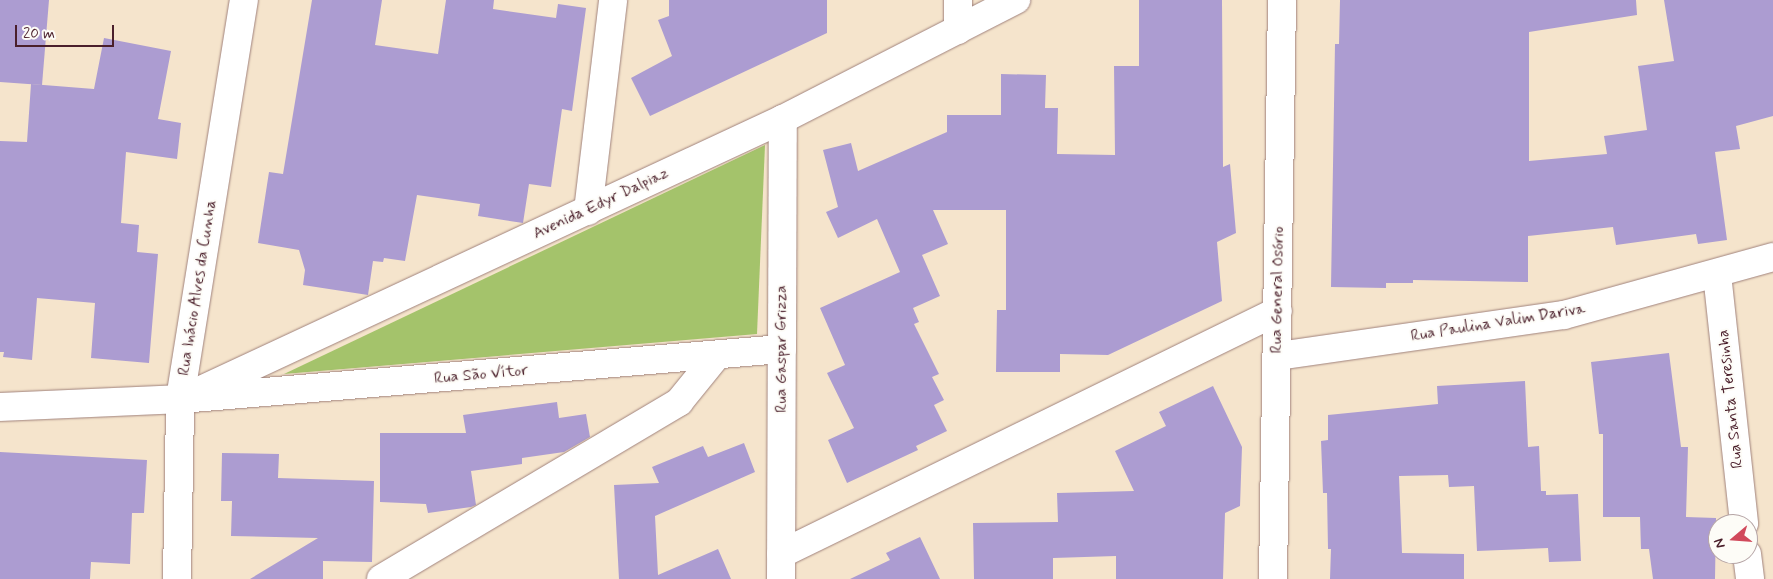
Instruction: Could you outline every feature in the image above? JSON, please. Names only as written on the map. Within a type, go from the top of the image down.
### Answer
[{"type":"street","name":"Rua Inácio Alves da Cunha","points":[[177,579],[180,399],[244,0]]},
{"type":"street","points":[[588,211],[613,0]]},
{"type":"street","points":[[958,0],[958,30]]},
{"type":"street","name":"Avenida Edyr Dalpiaz","points":[[180,399],[783,119],[1016,0]]},
{"type":"street","name":"Rua General Osório","points":[[1273,579],[1278,356],[1282,0]]},
{"type":"street","name":"Rua Gaspar Grizza","points":[[781,566],[783,119]]},
{"type":"street","name":"Rua Paulina Valim Dariva","points":[[1278,356],[1564,315],[1718,274],[1773,257]]},
{"type":"street","name":"Rua Santa Teresinha","points":[[1718,274],[1743,514]]},
{"type":"street","points":[[781,566],[1278,311]]},
{"type":"street","name":"Rua São Vítor","points":[[0,407],[180,399],[782,349]]},
{"type":"street","points":[[381,579],[679,402],[717,355]]},
{"type":"street","points":[[1748,564],[1750,579]]},
{"type":"green space","points":[[765,145],[757,334],[284,374]]},
{"type":"building","points":[[0,0],[49,0],[42,85],[0,82]]},
{"type":"building","points":[[312,0],[382,0],[375,45],[438,54],[446,0],[494,0],[493,9],[556,18],[558,4],[586,8],[572,111],[562,109],[551,187],[529,184],[523,223],[478,216],[480,204],[417,195],[405,261],[384,258],[383,262],[373,261],[368,295],[303,285],[305,270],[299,250],[258,243],[269,172],[283,174]]},
{"type":"building","points":[[669,0],[827,0],[827,33],[650,116],[631,78],[672,56],[658,20],[669,16]]},
{"type":"building","points":[[1139,0],[1222,0],[1223,167],[1230,164],[1236,233],[1217,242],[1222,301],[1108,355],[1060,354],[1060,372],[996,372],[997,310],[1006,310],[1006,210],[933,210],[948,244],[922,255],[940,296],[913,308],[919,322],[914,324],[939,374],[932,377],[944,400],[934,405],[947,431],[916,446],[918,450],[847,483],[828,440],[854,428],[827,373],[845,365],[820,308],[900,272],[877,219],[838,238],[826,212],[838,207],[823,150],[851,143],[858,171],[947,132],[947,115],[1001,115],[1001,74],[1046,75],[1045,108],[1058,108],[1057,154],[1115,155],[1114,66],[1139,66]]},
{"type":"building","points":[[1340,0],[1636,0],[1637,15],[1529,32],[1529,161],[1607,154],[1604,136],[1647,130],[1638,66],[1674,61],[1664,0],[1773,0],[1773,116],[1736,126],[1740,149],[1715,152],[1727,240],[1698,244],[1696,234],[1616,245],[1613,227],[1528,236],[1528,282],[1413,280],[1413,283],[1386,283],[1386,288],[1331,287],[1335,44],[1339,44]]},
{"type":"building","points":[[104,38],[171,51],[158,119],[181,123],[177,159],[126,152],[121,223],[139,225],[137,252],[158,254],[149,363],[91,358],[95,303],[37,298],[32,360],[3,357],[4,352],[0,352],[0,141],[27,142],[31,84],[94,89]]},
{"type":"building","points":[[1669,353],[1681,447],[1688,447],[1686,517],[1708,518],[1708,564],[1715,564],[1715,579],[1653,579],[1649,549],[1641,549],[1640,517],[1603,517],[1603,434],[1599,434],[1591,362]]},
{"type":"building","points":[[1525,381],[1528,447],[1539,446],[1541,491],[1546,491],[1546,495],[1578,494],[1581,561],[1549,562],[1548,548],[1477,551],[1474,486],[1449,487],[1448,475],[1399,476],[1402,553],[1464,554],[1464,579],[1330,579],[1331,549],[1328,549],[1327,493],[1323,493],[1321,441],[1328,440],[1328,415],[1438,404],[1437,386]]},
{"type":"building","points":[[1213,386],[1242,447],[1240,506],[1225,513],[1223,579],[1116,579],[1116,556],[1053,558],[1053,579],[974,579],[973,523],[1058,522],[1057,493],[1134,491],[1115,451],[1166,426],[1159,412]]},
{"type":"building","points":[[557,402],[559,418],[586,414],[590,437],[564,452],[522,458],[522,464],[471,471],[476,505],[428,513],[426,504],[380,502],[380,433],[466,433],[463,415]]},
{"type":"building","points":[[744,443],[755,472],[655,516],[658,575],[718,549],[731,579],[619,579],[614,485],[659,483],[652,467],[703,446],[708,457]]},
{"type":"building","points":[[0,452],[147,460],[144,513],[132,513],[130,564],[91,562],[90,579],[0,579]]},
{"type":"building","points":[[222,453],[279,454],[278,478],[374,481],[372,562],[323,561],[323,579],[250,579],[318,538],[231,536],[232,501],[221,501]]},
{"type":"building","points":[[920,537],[940,579],[850,579],[890,560],[886,553]]}]
